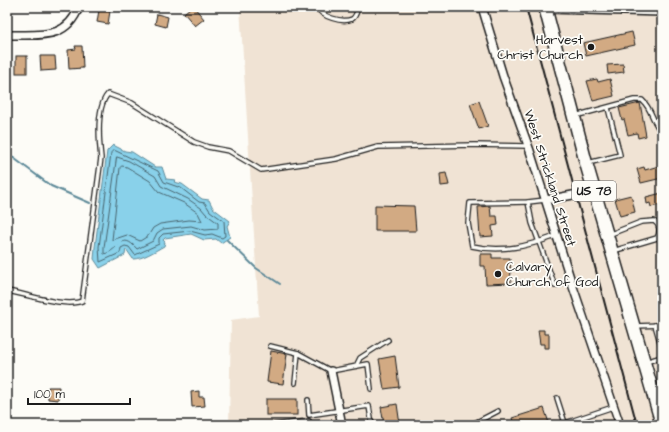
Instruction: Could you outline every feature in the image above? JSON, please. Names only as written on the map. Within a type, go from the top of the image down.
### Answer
[{"type":"main road","name":"US 78","points":[[545,8],[586,163],[662,421]]},
{"type":"street","points":[[7,35],[48,34],[61,31],[74,19],[78,7]]},
{"type":"street","name":"West Strickland Street","points":[[482,7],[503,76],[528,146],[556,236],[620,425]]},
{"type":"street","points":[[545,8],[662,12]]},
{"type":"street","points":[[546,200],[594,191]]},
{"type":"street","points":[[332,371],[342,425]]},
{"type":"lane","points":[[317,7],[319,12],[325,16],[347,19],[352,19],[355,16],[358,7]]},
{"type":"lane","points":[[7,290],[61,302],[76,303],[82,301],[101,158],[99,136],[101,118],[104,99],[108,94],[132,103],[194,142],[208,147],[229,151],[261,170],[336,159],[378,147],[474,145],[528,146]]},
{"type":"lane","points":[[574,116],[634,100],[642,100],[650,107],[658,128],[662,132]]},
{"type":"lane","points":[[586,163],[620,155],[608,108]]},
{"type":"lane","points":[[546,200],[528,202],[470,203],[468,223],[472,246],[485,249],[522,248],[556,236]]},
{"type":"lane","points":[[528,202],[538,242],[555,286],[571,281]]},
{"type":"lane","points":[[607,236],[641,222],[654,221],[657,223],[660,232],[657,238],[612,252]]},
{"type":"lane","points":[[655,325],[662,349]]},
{"type":"lane","points":[[634,326],[662,325]]},
{"type":"lane","points":[[356,366],[360,358],[388,340]]},
{"type":"lane","points":[[270,346],[298,353],[332,371],[368,364],[371,389]]},
{"type":"lane","points":[[295,383],[298,353]]},
{"type":"lane","points":[[644,363],[662,357]]},
{"type":"lane","points":[[556,398],[565,424],[613,407]]},
{"type":"lane","points":[[272,425],[309,423],[308,400]]},
{"type":"lane","points":[[309,415],[368,406],[372,425]]},
{"type":"lane","points":[[471,425],[498,410]]},
{"type":"shaded area","points":[[240,7],[662,7],[662,425],[229,425],[231,320],[259,316]]},
{"type":"water","points":[[113,145],[125,151],[132,152],[155,167],[162,167],[166,179],[176,180],[174,182],[182,184],[202,199],[209,200],[213,208],[230,221],[227,226],[230,237],[221,243],[216,239],[204,240],[191,234],[165,238],[163,240],[165,242],[164,246],[141,258],[133,259],[126,249],[125,255],[100,268],[94,259],[95,247],[107,151]]},
{"type":"building","points":[[191,7],[194,7],[204,19],[195,26],[184,13]]},
{"type":"building","points":[[99,10],[110,11],[108,24],[97,22]]},
{"type":"building","points":[[157,14],[168,17],[166,27],[155,24]]},
{"type":"building","points":[[632,32],[635,45],[586,56],[583,43]]},
{"type":"building","points":[[75,46],[82,46],[83,68],[69,69],[68,50],[76,49]]},
{"type":"building","points":[[16,56],[27,56],[27,73],[16,73]]},
{"type":"building","points":[[40,56],[55,56],[56,70],[41,71]]},
{"type":"building","points":[[623,64],[624,72],[608,74],[607,65]]},
{"type":"building","points":[[597,79],[598,82],[610,79],[614,96],[593,101],[587,81]]},
{"type":"building","points":[[479,101],[488,126],[479,129],[470,104]]},
{"type":"building","points":[[640,103],[646,136],[638,138],[637,133],[628,135],[624,119],[622,120],[619,108]]},
{"type":"building","points":[[662,165],[662,178],[641,183],[637,169],[644,167],[645,170]]},
{"type":"building","points":[[446,173],[449,185],[441,186],[440,174]]},
{"type":"building","points":[[662,193],[660,205],[651,207],[650,203],[647,204],[646,197]]},
{"type":"building","points":[[631,195],[635,212],[620,216],[615,199]]},
{"type":"building","points":[[375,205],[414,206],[416,231],[375,231]]},
{"type":"building","points":[[490,206],[491,216],[497,216],[498,225],[492,226],[493,236],[480,237],[478,207]]},
{"type":"building","name":"Calvary Church of God","points":[[480,254],[492,254],[492,258],[510,258],[511,283],[486,284],[485,266],[480,266]]},
{"type":"building","points":[[538,330],[544,330],[544,334],[549,334],[549,348],[544,348],[544,344],[540,344]]},
{"type":"building","points":[[271,351],[287,354],[283,384],[267,382]]},
{"type":"building","points":[[395,356],[399,387],[384,389],[379,359]]},
{"type":"building","points":[[48,387],[59,387],[58,400],[48,399]]},
{"type":"building","points":[[199,391],[199,397],[204,397],[205,406],[192,407],[191,392]]},
{"type":"building","points":[[266,399],[297,399],[297,415],[266,415]]},
{"type":"building","points":[[397,404],[400,425],[384,425],[381,407]]},
{"type":"building","points":[[544,408],[549,423],[542,425],[514,425],[512,418]]},
{"type":"waterway","points":[[7,153],[51,186],[90,203]]},
{"type":"waterway","points":[[227,240],[256,268],[280,284]]},
{"type":"railway","points":[[526,7],[637,425]]},
{"type":"place","name":"Harvest Christ Church","points":[[591,47]]},
{"type":"place","name":"Calvary Church of God","points":[[498,274]]}]
